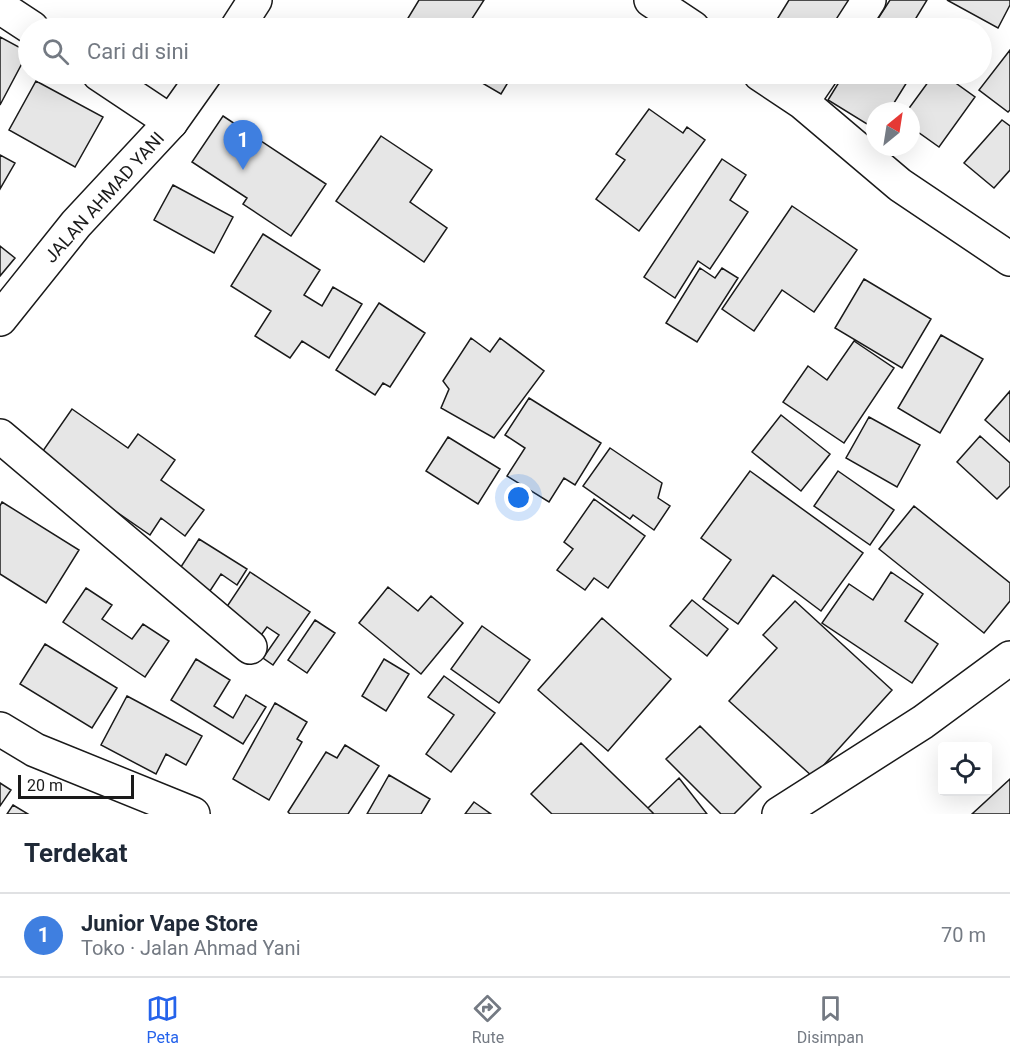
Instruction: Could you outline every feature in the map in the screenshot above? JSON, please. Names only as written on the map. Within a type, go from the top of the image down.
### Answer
[{"type":"street","points":[[243,18],[255,0]]},
{"type":"street","points":[[651,0],[678,18]]},
{"type":"street","points":[[857,18],[869,0]]},
{"type":"street","points":[[0,7],[18,19]]},
{"type":"street","points":[[114,84],[171,122]]},
{"type":"street","name":"JALAN AHMAD YANI","points":[[0,319],[76,224],[171,122],[198,84]]},
{"type":"street","points":[[775,84],[802,102],[900,184],[1010,259]]},
{"type":"street","points":[[802,102],[814,84]]},
{"type":"street","points":[[0,436],[250,647]]},
{"type":"street","points":[[779,814],[923,722],[1010,658]]},
{"type":"street","points":[[0,729],[35,750],[193,814]]},
{"type":"building","points":[[419,0],[484,0],[472,18],[408,18]]},
{"type":"building","points":[[789,0],[853,0],[842,18],[778,18]]},
{"type":"building","points":[[890,0],[927,0],[916,18],[878,18]]},
{"type":"building","points":[[947,0],[1010,0],[1010,5],[998,28],[992,25],[992,18],[980,18]]},
{"type":"building","points":[[0,37],[18,47],[18,71],[0,105]]},
{"type":"building","points":[[1010,50],[1010,110],[1008,112],[979,90],[984,84],[992,84],[992,73]]},
{"type":"building","points":[[34,84],[42,84],[103,117],[75,167],[9,130]]},
{"type":"building","points":[[484,84],[507,84],[501,94]]},
{"type":"building","points":[[838,84],[906,84],[895,102],[866,102],[866,123],[828,100]]},
{"type":"building","points":[[927,84],[957,84],[975,97],[939,147],[920,133],[920,102],[914,102]]},
{"type":"building","points":[[649,109],[683,133],[687,127],[705,140],[639,231],[596,199],[625,160],[616,154]]},
{"type":"building","points":[[223,116],[326,184],[291,236],[243,204],[247,198],[192,162]]},
{"type":"building","points":[[1002,120],[1010,126],[1010,170],[994,188],[964,163]]},
{"type":"building","points":[[381,136],[432,170],[410,202],[447,228],[424,262],[336,201]]},
{"type":"building","points":[[0,155],[15,163],[0,189]]},
{"type":"building","points":[[722,159],[746,175],[730,200],[748,212],[710,269],[698,261],[675,298],[644,277]]},
{"type":"building","points":[[173,185],[233,217],[214,253],[154,220]]},
{"type":"building","points":[[792,206],[857,250],[814,312],[782,290],[754,331],[722,309]]},
{"type":"building","points":[[263,234],[320,270],[304,295],[322,306],[333,287],[362,304],[329,358],[302,341],[290,358],[255,336],[271,311],[231,286]]},
{"type":"building","points":[[0,246],[15,258],[0,276]]},
{"type":"building","points":[[700,268],[715,278],[722,268],[738,278],[697,342],[666,323]]},
{"type":"building","points":[[864,279],[931,319],[902,368],[835,328]]},
{"type":"building","points":[[379,303],[425,333],[390,387],[383,383],[375,395],[336,370]]},
{"type":"building","points":[[941,335],[983,359],[940,433],[898,408]]},
{"type":"building","points":[[471,338],[490,352],[500,338],[544,371],[494,438],[441,408],[449,389],[443,381]]},
{"type":"building","points":[[854,341],[894,368],[844,443],[783,402],[808,366],[827,380]]},
{"type":"building","points":[[1010,391],[1010,442],[985,420]]},
{"type":"building","points":[[529,398],[601,443],[575,485],[564,478],[549,502],[507,476],[525,448],[505,435]]},
{"type":"building","points":[[72,409],[128,448],[138,434],[175,460],[161,480],[204,510],[185,536],[161,518],[150,535],[38,458]]},
{"type":"building","points":[[781,415],[830,454],[801,491],[752,452]]},
{"type":"building","points":[[869,417],[920,445],[897,487],[846,458]]},
{"type":"building","points":[[980,436],[1010,463],[1010,486],[997,499],[957,462]]},
{"type":"building","points":[[448,437],[500,469],[478,504],[426,471]]},
{"type":"building","points":[[610,448],[662,483],[658,498],[670,506],[654,530],[633,515],[630,519],[583,486]]},
{"type":"building","points":[[750,471],[863,553],[821,611],[773,575],[738,624],[703,599],[731,560],[701,538]]},
{"type":"building","points":[[838,471],[894,510],[870,545],[814,506]]},
{"type":"building","points":[[594,499],[645,536],[608,588],[594,578],[585,590],[557,570],[573,549],[564,542]]},
{"type":"building","points":[[2,502],[79,550],[46,603],[0,574],[0,506]]},
{"type":"building","points":[[914,506],[1010,583],[1010,601],[984,633],[879,549]]},
{"type":"building","points":[[199,539],[247,569],[237,585],[221,574],[208,594],[177,573]]},
{"type":"building","points":[[250,572],[310,612],[273,665],[263,658],[279,635],[267,627],[256,642],[220,617]]},
{"type":"building","points":[[891,572],[923,594],[905,621],[938,644],[912,683],[822,623],[849,584],[873,600]]},
{"type":"building","points":[[388,587],[418,611],[431,596],[463,623],[421,674],[359,623]]},
{"type":"building","points":[[86,588],[112,605],[102,619],[132,639],[143,624],[169,641],[145,677],[63,622]]},
{"type":"building","points":[[692,600],[728,629],[707,656],[670,626]]},
{"type":"building","points":[[795,601],[892,690],[813,777],[729,701],[777,648],[763,635]]},
{"type":"building","points":[[602,618],[671,679],[608,751],[538,690]]},
{"type":"building","points":[[315,620],[335,633],[307,673],[288,660]]},
{"type":"building","points":[[482,626],[530,660],[499,703],[451,669]]},
{"type":"building","points":[[45,644],[117,688],[92,728],[20,684]]},
{"type":"building","points":[[196,659],[230,680],[214,706],[233,718],[246,695],[266,707],[243,744],[171,700]]},
{"type":"building","points":[[384,659],[409,674],[386,711],[362,696]]},
{"type":"building","points":[[444,676],[495,713],[451,772],[426,754],[454,715],[428,697]]},
{"type":"building","points":[[127,696],[202,736],[186,765],[166,754],[156,774],[101,745]]},
{"type":"building","points":[[275,703],[307,722],[297,739],[302,742],[269,800],[233,779]]},
{"type":"building","points":[[700,726],[761,787],[734,814],[721,814],[666,759]]},
{"type":"building","points":[[581,743],[654,814],[552,814],[531,794]]},
{"type":"building","points":[[345,745],[379,766],[348,814],[290,814],[288,812],[326,752],[337,758]]},
{"type":"building","points":[[389,775],[430,799],[421,814],[367,814]]},
{"type":"building","points":[[679,778],[707,814],[654,814],[648,808]]},
{"type":"building","points":[[1010,779],[1010,814],[972,814],[992,796]]},
{"type":"building","points":[[0,783],[11,790],[0,806]]},
{"type":"building","points":[[474,802],[491,814],[465,814]]},
{"type":"building","points":[[13,805],[28,814],[7,814]]},
{"type":"place","name":"Junior Vape Store","points":[[243,170]]}]
